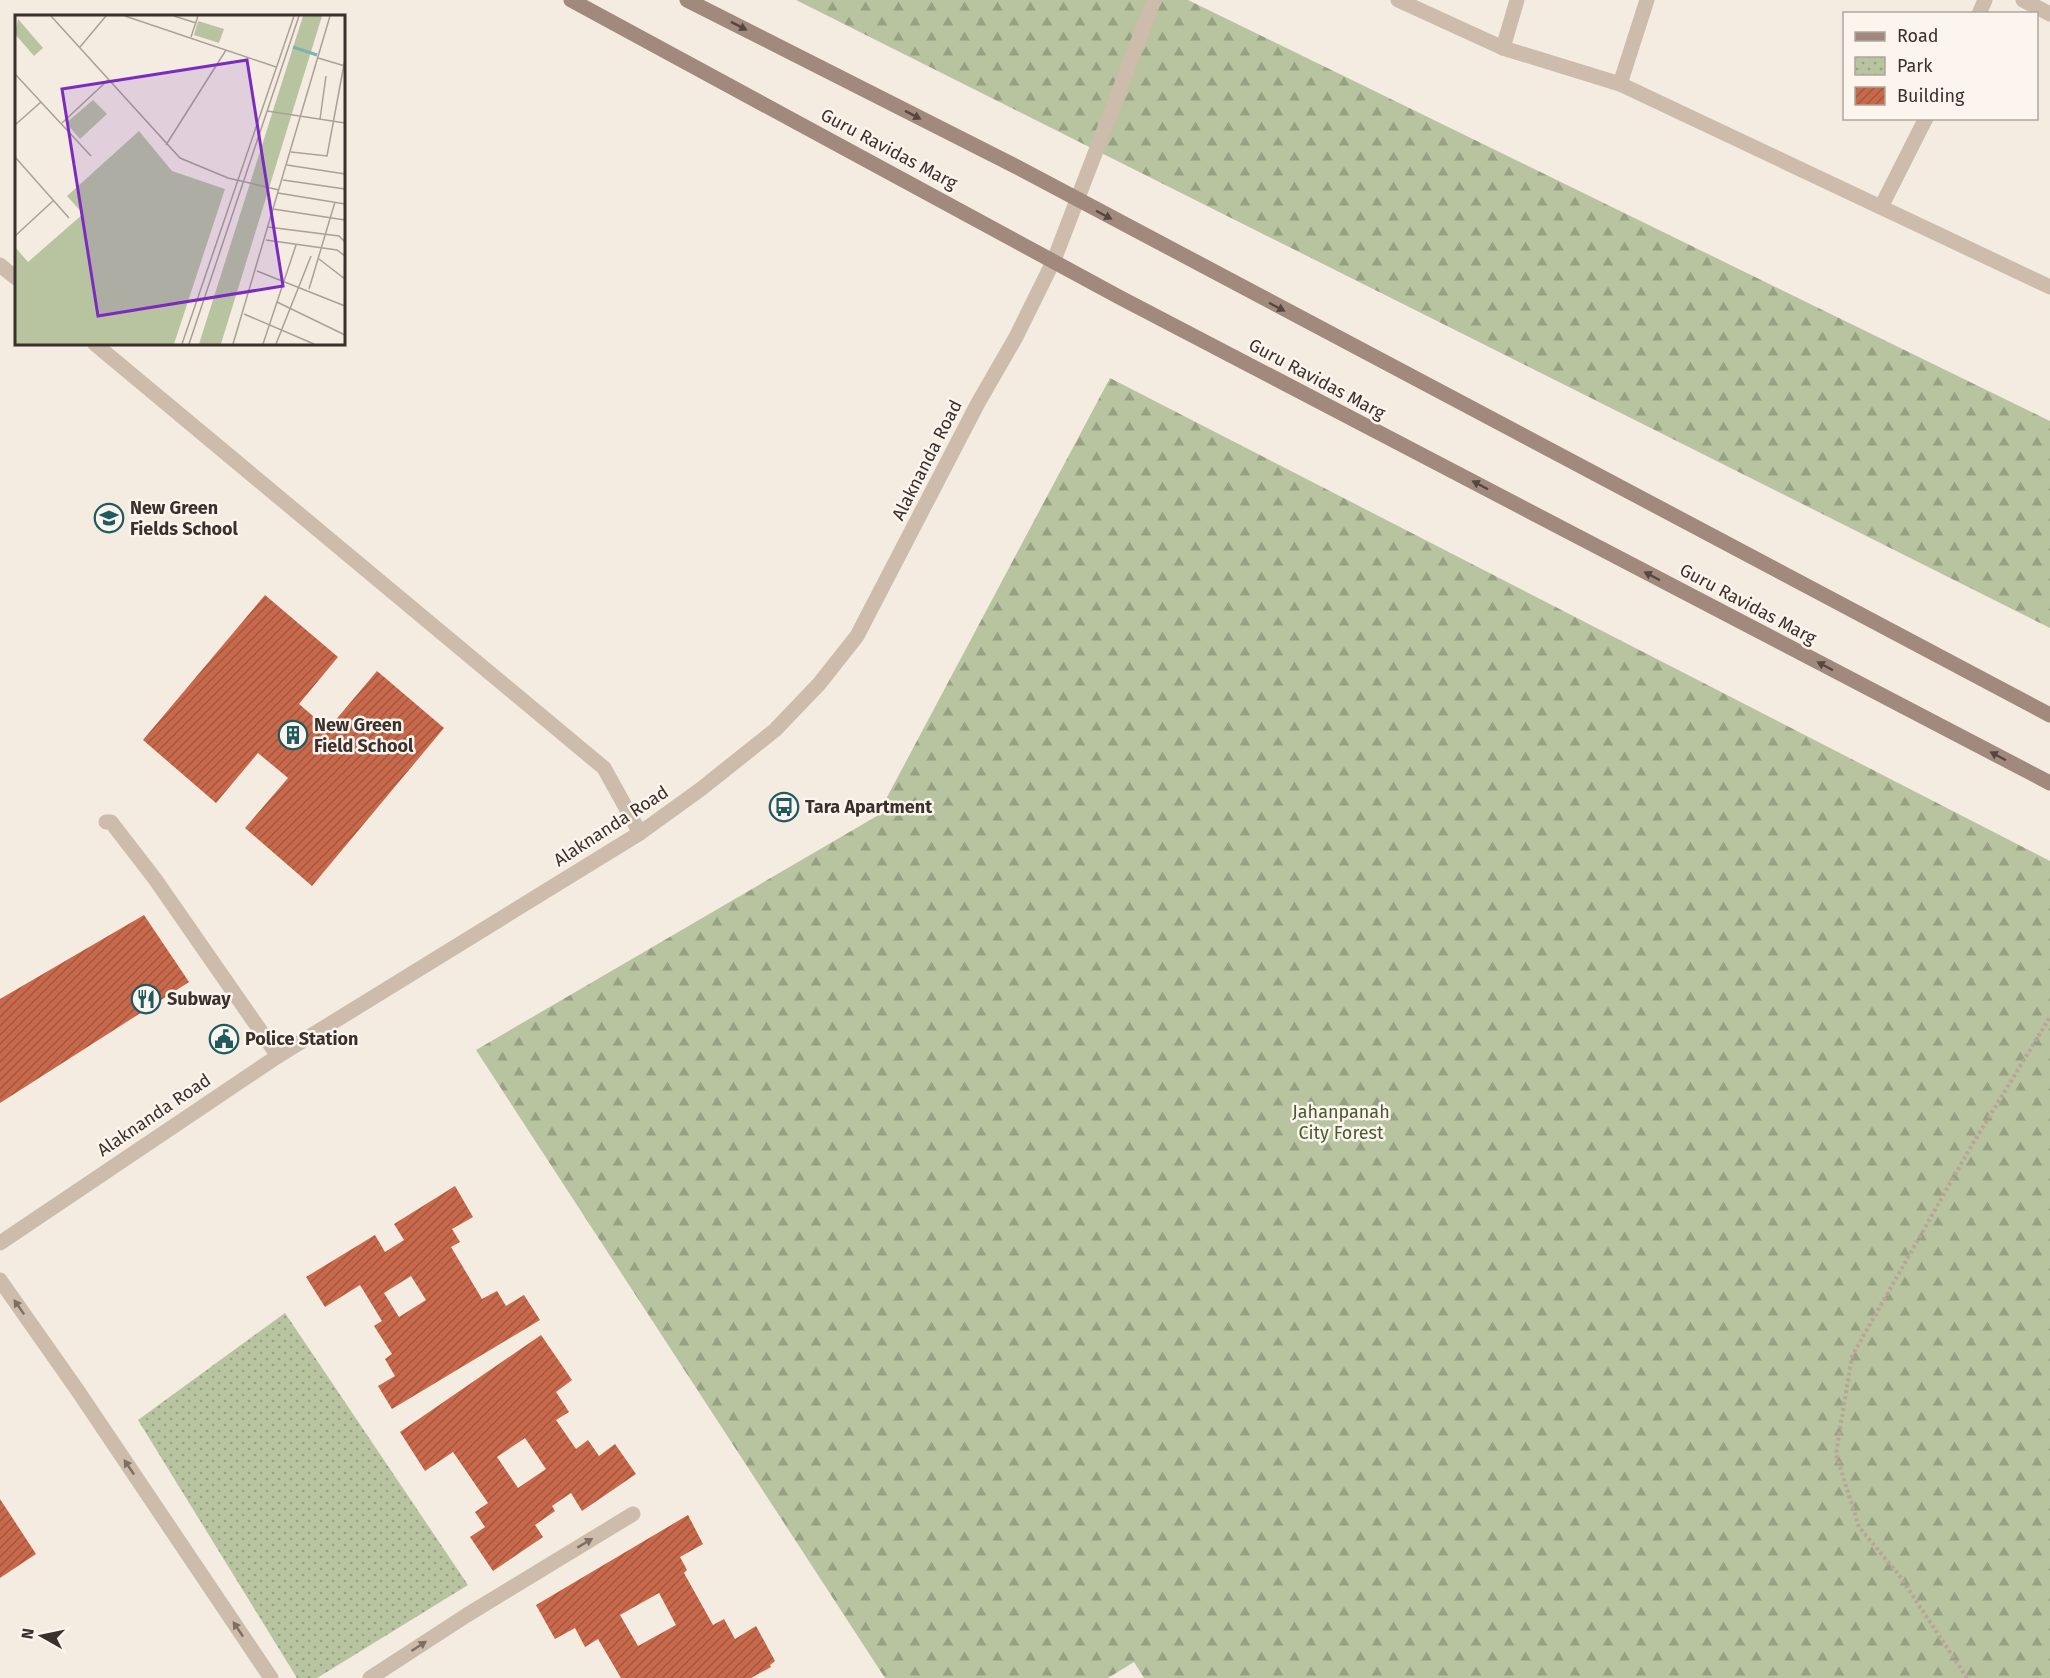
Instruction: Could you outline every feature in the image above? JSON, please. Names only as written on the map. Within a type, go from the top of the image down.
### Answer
[{"type":"main road","name":"Guru Ravidas Marg","points":[[571,0],[1119,297],[2050,783]]},
{"type":"main road","points":[[687,0],[1078,201],[2050,715]]},
{"type":"street","name":"Alaknanda Road","points":[[0,1243],[278,1056],[640,833],[701,789],[775,730],[819,684],[857,636],[1054,260],[1154,0]]},
{"type":"street","points":[[1398,0],[1503,48],[1620,84],[2050,287]]},
{"type":"street","points":[[1503,48],[1517,0]]},
{"type":"street","points":[[1620,84],[1647,0]]},
{"type":"street","points":[[2023,0],[2050,14]]},
{"type":"street","points":[[1882,206],[1925,120]]},
{"type":"street","points":[[0,265],[15,277]]},
{"type":"street","points":[[96,345],[604,768],[640,833]]},
{"type":"street","points":[[106,822],[111,822],[155,879],[278,1056]]},
{"type":"street","points":[[0,1280],[271,1678]]},
{"type":"street","points":[[370,1678],[466,1616],[633,1514]]},
{"type":"path","points":[[1967,1678],[1899,1575],[1859,1527],[1836,1454],[1852,1356],[1963,1160],[2050,1017]]},
{"type":"green space","points":[[796,0],[1188,0],[2050,421],[2050,628]]},
{"type":"green space","name":"Jahanpanah City Forest","points":[[1110,378],[2050,861],[2050,1678],[1144,1678],[1134,1662],[1108,1678],[885,1678],[476,1050],[877,816]]},
{"type":"green space","points":[[285,1313],[468,1585],[317,1678],[297,1678],[138,1420]]},
{"type":"building","name":"New Green Field School","points":[[265,595],[338,657],[299,704],[328,729],[377,671],[444,728],[312,886],[245,828],[288,778],[258,753],[216,803],[143,740]]},
{"type":"building","points":[[144,915],[189,982],[0,1103],[0,999]]},
{"type":"building","points":[[455,1186],[473,1217],[452,1229],[460,1242],[451,1247],[482,1299],[497,1291],[506,1306],[524,1295],[540,1320],[392,1409],[378,1386],[395,1376],[385,1359],[392,1354],[374,1326],[382,1321],[360,1285],[325,1307],[306,1277],[375,1235],[385,1252],[404,1240],[394,1224]],"holes":[[[411,1276],[426,1300],[399,1317],[384,1293]]]},
{"type":"building","points":[[541,1335],[572,1380],[556,1392],[569,1412],[556,1420],[576,1449],[588,1440],[599,1456],[615,1444],[636,1474],[582,1511],[571,1493],[552,1506],[555,1511],[535,1525],[543,1537],[493,1571],[470,1537],[485,1527],[475,1512],[488,1503],[453,1452],[425,1471],[400,1432]],"holes":[[[525,1438],[546,1469],[518,1488],[497,1457]]]},
{"type":"building","points":[[0,1499],[36,1554],[0,1578]]},
{"type":"building","points":[[688,1515],[703,1544],[680,1557],[687,1570],[684,1573],[713,1625],[724,1619],[735,1639],[756,1626],[775,1661],[770,1665],[771,1667],[751,1678],[621,1678],[598,1639],[585,1647],[575,1628],[555,1639],[536,1605]],"holes":[[[659,1593],[676,1625],[638,1646],[620,1615]]]},
{"type":"place","name":"New Green Fields School","points":[[109,518]]},
{"type":"place","name":"New Green Field School","points":[[293,735]]},
{"type":"place","name":"Tara Apartment","points":[[784,807]]},
{"type":"place","name":"Subway","points":[[146,999]]},
{"type":"place","name":"Police Station","points":[[224,1039]]}]
